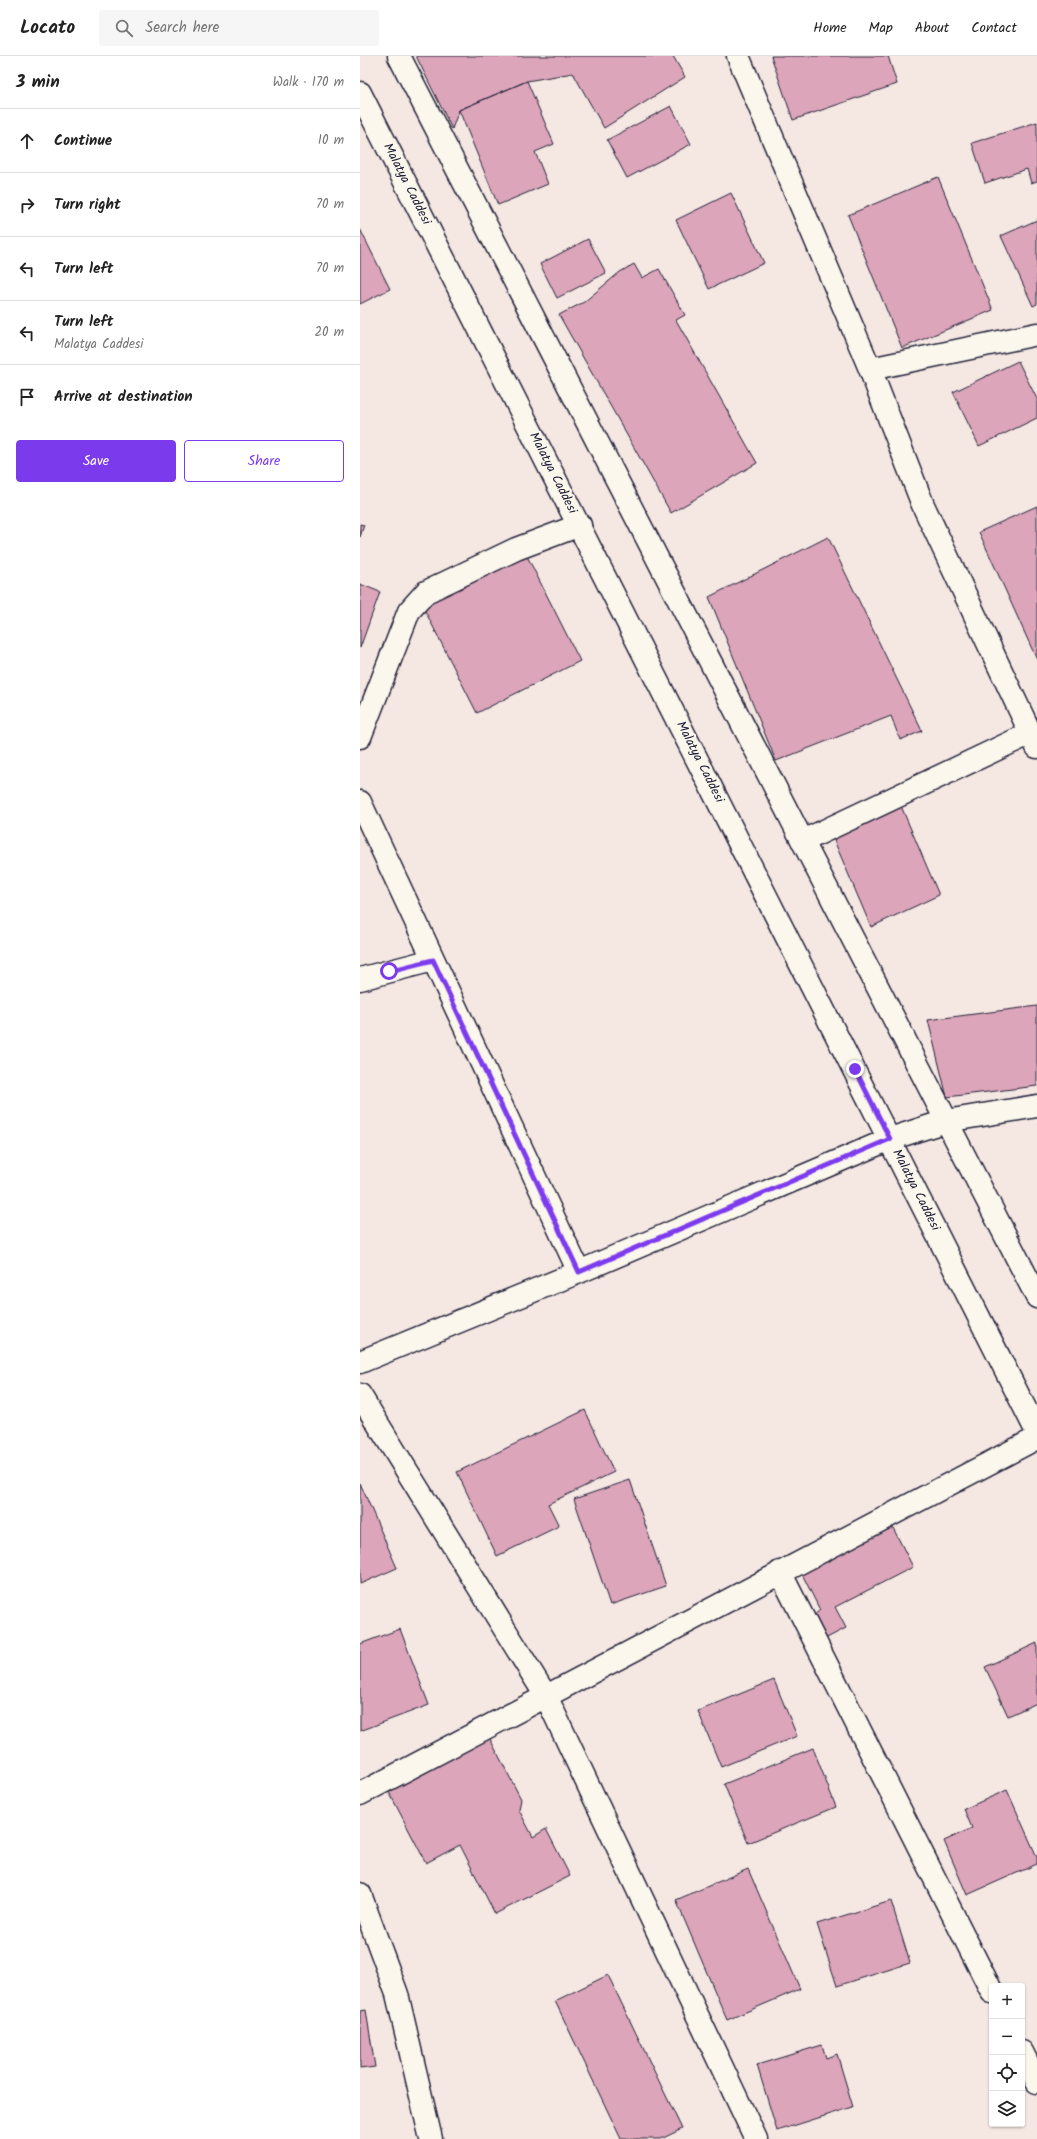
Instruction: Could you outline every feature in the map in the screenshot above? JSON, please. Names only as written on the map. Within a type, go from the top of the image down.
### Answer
[{"type":"street","points":[[399,56],[1037,1297]]},
{"type":"street","points":[[738,56],[870,369],[923,505],[1034,740],[803,841]]},
{"type":"street","name":"Malatya Caddesi","points":[[360,93],[580,525],[1037,1432]]},
{"type":"street","points":[[870,369],[1037,334]]},
{"type":"street","points":[[360,737],[409,611],[426,592],[516,549],[580,525]]},
{"type":"street","points":[[360,802],[579,1272]]},
{"type":"street","points":[[360,979],[433,960]]},
{"type":"street","points":[[360,1362],[579,1272],[890,1139],[946,1121],[1037,1106]]},
{"type":"street","points":[[360,1395],[546,1696],[756,2139]]},
{"type":"street","points":[[360,1794],[1037,1438]]},
{"type":"street","points":[[780,1572],[989,1986]]},
{"type":"street","points":[[360,1894],[397,1994],[431,2139]]},
{"type":"street","points":[[1024,2055],[1037,2082]]},
{"type":"building","points":[[416,56],[673,56],[685,77],[604,128],[573,73],[527,81],[459,110],[452,129]]},
{"type":"building","points":[[771,56],[888,56],[897,84],[793,120]]},
{"type":"building","points":[[527,81],[554,144],[535,152],[548,184],[498,205],[459,110]]},
{"type":"building","points":[[671,106],[691,144],[627,178],[607,140]]},
{"type":"building","points":[[1037,122],[1037,181],[1031,183],[1027,169],[985,183],[972,143]]},
{"type":"building","points":[[938,177],[993,310],[902,348],[848,215]]},
{"type":"building","points":[[731,193],[764,263],[709,289],[676,220]]},
{"type":"building","points":[[1037,220],[1037,304],[1033,306],[1001,236]]},
{"type":"building","points":[[360,229],[390,289],[360,304]]},
{"type":"building","points":[[588,239],[606,273],[557,298],[540,264]]},
{"type":"building","points":[[634,264],[642,278],[659,269],[685,315],[676,320],[757,463],[671,513],[559,315],[584,302],[620,272]]},
{"type":"building","points":[[1018,361],[1037,399],[1037,418],[979,446],[953,392]]},
{"type":"building","points":[[1037,506],[1037,660],[979,532]]},
{"type":"building","points":[[360,524],[364,525],[360,537]]},
{"type":"building","points":[[828,537],[922,731],[900,740],[891,716],[776,761],[709,597]]},
{"type":"building","points":[[525,552],[580,661],[477,713],[422,605]]},
{"type":"building","points":[[360,584],[380,592],[360,648]]},
{"type":"building","points":[[901,806],[939,895],[871,927],[833,838]]},
{"type":"building","points":[[1037,1006],[1037,1086],[947,1097],[928,1020]]},
{"type":"building","points":[[585,1410],[614,1472],[548,1504],[559,1526],[497,1556],[457,1472]]},
{"type":"building","points":[[630,1480],[666,1586],[610,1605],[574,1499]]},
{"type":"building","points":[[360,1483],[397,1568],[360,1584]]},
{"type":"building","points":[[890,1522],[913,1567],[835,1607],[846,1628],[823,1640],[811,1618],[820,1610],[799,1568]]},
{"type":"building","points":[[400,1629],[429,1705],[360,1731],[360,1644]]},
{"type":"building","points":[[1037,1643],[1037,1703],[1008,1716],[985,1667]]},
{"type":"building","points":[[774,1680],[797,1736],[721,1767],[698,1711]]},
{"type":"building","points":[[489,1737],[521,1799],[519,1810],[533,1837],[546,1829],[570,1876],[495,1914],[460,1845],[426,1863],[388,1790]]},
{"type":"building","points":[[813,1748],[836,1807],[748,1843],[724,1784]]},
{"type":"building","points":[[1007,1790],[1037,1857],[1037,1864],[967,1895],[944,1841],[972,1828],[964,1809]]},
{"type":"building","points":[[748,1869],[800,1989],[727,2020],[676,1900]]},
{"type":"building","points":[[891,1901],[910,1963],[837,1986],[817,1924]]},
{"type":"building","points":[[608,1975],[682,2129],[661,2139],[621,2139],[555,2001]]},
{"type":"building","points":[[366,2010],[375,2067],[360,2069],[360,2011]]},
{"type":"building","points":[[822,2045],[826,2058],[837,2054],[853,2107],[777,2131],[757,2065]]},
{"type":"route","points":[[389,971],[433,960],[579,1272],[890,1139],[855,1069]]}]
